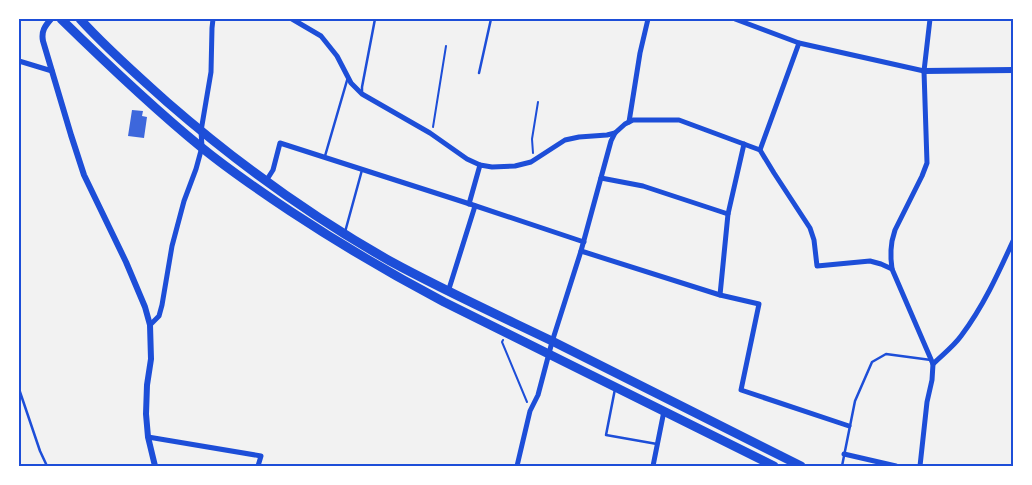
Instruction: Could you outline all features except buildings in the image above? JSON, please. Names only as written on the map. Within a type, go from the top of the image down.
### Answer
[{"type":"highway","points":[[62,19],[121,77],[202,147],[260,191],[339,243],[394,275],[507,334],[774,466]]},
{"type":"highway","points":[[80,19],[129,68],[201,131],[266,181],[344,233],[448,292],[801,466]]},
{"type":"street","points":[[51,19],[43,29],[42,41],[84,176],[126,262],[145,307],[150,325],[151,359],[146,414],[148,437],[156,466]]},
{"type":"street","points":[[150,325],[159,316],[172,246],[184,201],[202,147],[201,131],[211,72],[213,19]]},
{"type":"street","points":[[292,19],[321,36],[337,56],[351,83],[362,94],[432,134],[467,159],[480,165],[515,166],[533,161],[565,140],[615,133]]},
{"type":"street","points":[[629,122],[640,53],[648,19]]},
{"type":"street","points":[[735,19],[800,43],[924,71],[1013,70]]},
{"type":"street","points":[[920,466],[927,402],[932,380],[932,362],[892,269],[891,250],[896,230],[927,163],[924,71],[930,19]]},
{"type":"street","points":[[760,150],[800,43]]},
{"type":"street","points":[[19,61],[52,71]]},
{"type":"street","points":[[517,466],[530,410],[538,395],[552,342],[582,251],[611,141],[615,133],[625,124],[633,120],[679,120],[760,150],[810,228],[814,240],[817,266],[870,261],[892,269]]},
{"type":"street","points":[[266,181],[273,170],[280,143],[584,242]]},
{"type":"street","points":[[720,295],[728,214],[744,144]]},
{"type":"street","points":[[448,292],[472,205],[480,165]]},
{"type":"street","points":[[601,178],[643,186],[728,214]]},
{"type":"street","points":[[932,362],[960,338],[996,278],[1013,241]]},
{"type":"street","points":[[582,251],[720,295],[759,304],[741,390],[849,426]]},
{"type":"street","points":[[652,466],[664,411]]},
{"type":"street","points":[[148,437],[261,456],[258,466]]},
{"type":"street","points":[[844,454],[896,466]]},
{"type":"lane","points":[[362,94],[376,19]]},
{"type":"lane","points":[[479,72],[491,19]]},
{"type":"lane","points":[[324,157],[348,77]]},
{"type":"lane","points":[[344,233],[362,169]]},
{"type":"lane","points":[[842,466],[855,401],[872,362],[886,354],[932,362]]},
{"type":"lane","points":[[616,388],[606,435],[657,444]]},
{"type":"lane","points":[[19,389],[47,466]]},
{"type":"path","points":[[432,134],[446,46]]},
{"type":"path","points":[[533,161],[532,140],[538,102]]},
{"type":"path","points":[[507,334],[502,342],[530,410]]}]
